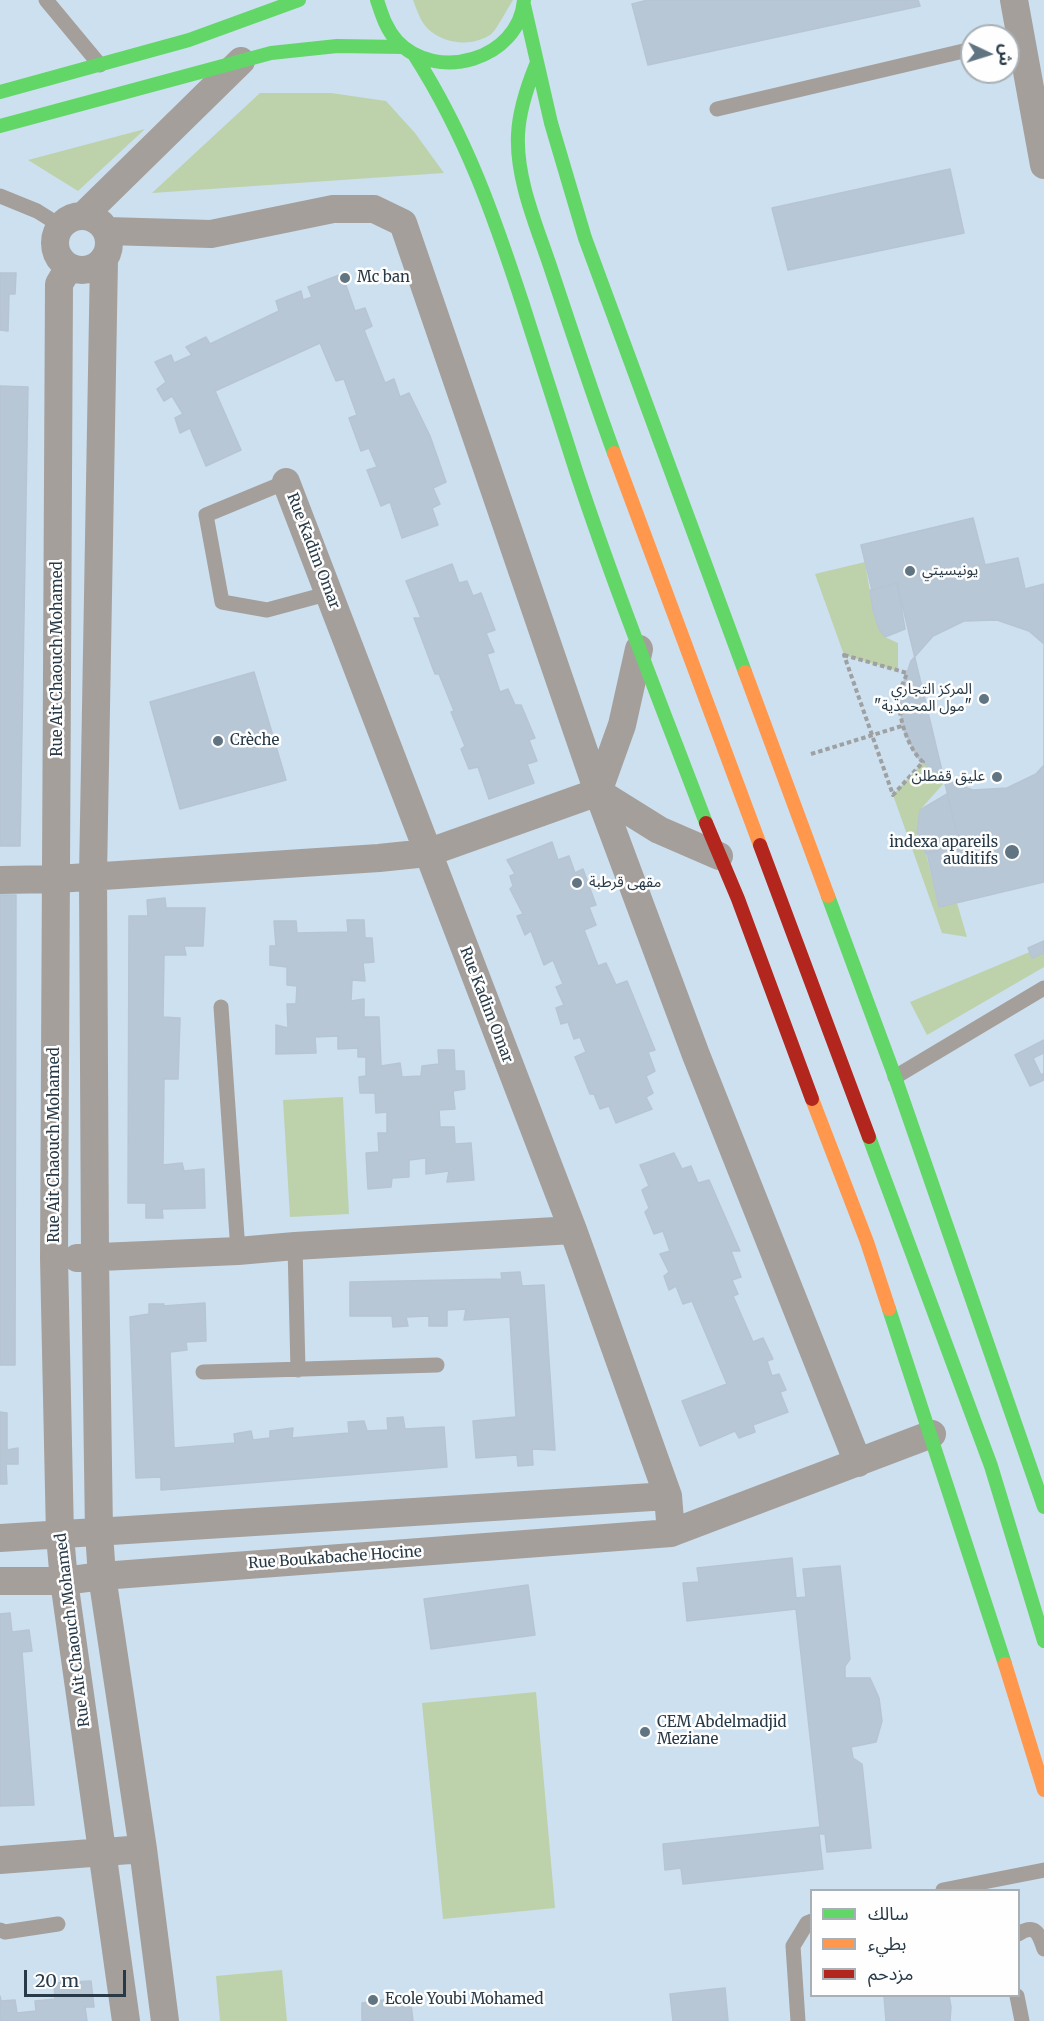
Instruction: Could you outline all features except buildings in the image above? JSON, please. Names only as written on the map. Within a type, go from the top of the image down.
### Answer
[{"type":"main road","points":[[0,92],[100,66],[214,31],[299,0]]},
{"type":"main road","points":[[377,0],[383,21],[409,52],[444,102],[481,183],[588,507],[639,649],[719,856],[738,899],[867,1242],[987,1602],[1044,1790]]},
{"type":"main road","points":[[0,126],[271,53],[305,48],[371,45],[409,52],[436,63],[459,64],[482,58],[501,45],[516,27],[524,2]]},
{"type":"main road","points":[[524,2],[536,65],[565,177],[585,238],[895,1077],[1044,1507]]},
{"type":"main road","points":[[536,65],[523,103],[518,135],[519,159],[529,203],[597,406],[992,1466],[1044,1641]]},
{"type":"street","points":[[1014,0],[1015,24]]},
{"type":"street","points":[[84,224],[241,61]]},
{"type":"street","points":[[1020,61],[1044,165]]},
{"type":"street","points":[[104,259],[92,269],[76,270],[69,267],[61,261],[57,253],[56,234],[84,224],[211,234],[333,209],[374,209],[404,223],[598,792],[696,1055],[858,1463]]},
{"type":"street","points":[[84,224],[109,245],[104,259],[93,876],[99,1533],[102,1576],[165,2021]]},
{"type":"street","name":"Rue Ait Chaouch Mohamed","points":[[69,267],[60,284],[54,1258],[60,1536],[64,1581],[126,2021]]},
{"type":"street","name":"Rue Kadim Omar","points":[[286,482],[573,1230],[668,1496],[671,1533]]},
{"type":"street","points":[[598,792],[622,725],[639,649]]},
{"type":"street","points":[[0,880],[57,879],[427,853],[598,792]]},
{"type":"street","points":[[598,792],[659,830],[719,856]]},
{"type":"street","points":[[54,1258],[238,1251],[573,1230]]},
{"type":"street","name":"Rue Boukabache Hocine","points":[[0,1581],[64,1581],[102,1576],[671,1533],[932,1434]]},
{"type":"street","points":[[0,1538],[668,1496]]},
{"type":"street","points":[[0,1860],[142,1849]]},
{"type":"lane","points":[[46,0],[100,66]]},
{"type":"lane","points":[[717,109],[960,52]]},
{"type":"lane","points":[[0,196],[37,212],[84,224]]},
{"type":"lane","points":[[286,482],[206,515],[222,602],[267,610],[330,593]]},
{"type":"lane","points":[[895,1077],[1044,988]]},
{"type":"lane","points":[[221,1007],[238,1251]]},
{"type":"lane","points":[[295,1246],[298,1370]]},
{"type":"lane","points":[[203,1372],[437,1365]]},
{"type":"lane","points":[[948,1889],[1044,1870]]},
{"type":"lane","points":[[798,2021],[793,1946],[810,1922]]},
{"type":"lane","points":[[0,1930],[5,1932],[58,1924]]},
{"type":"lane","points":[[1020,1933],[1033,1930],[1039,1933],[1044,1949]]},
{"type":"lane","points":[[1017,1997],[1022,2021]]},
{"type":"path","points":[[844,655],[907,673],[900,693],[902,726],[916,757],[923,762],[893,795],[872,736],[844,655]]},
{"type":"path","points":[[780,764],[902,726]]},
{"type":"green space","points":[[413,0],[513,0],[490,35],[475,41],[458,42],[442,38],[428,29]]},
{"type":"green space","points":[[260,93],[331,93],[386,101],[415,133],[444,173],[152,193]]},
{"type":"green space","points":[[145,129],[78,191],[28,160]]},
{"type":"green space","points":[[865,562],[873,610],[885,637],[898,643],[898,671],[844,655],[815,574]]},
{"type":"green space","points":[[923,762],[944,783],[920,810],[917,833],[926,854],[939,907],[957,903],[967,937],[942,933],[893,795]]},
{"type":"green space","points":[[1044,946],[1044,967],[927,1035],[910,1002]]},
{"type":"green space","points":[[343,1097],[349,1214],[290,1217],[283,1100]]},
{"type":"green space","points":[[536,1692],[555,1908],[443,1919],[422,1703]]},
{"type":"green space","points":[[282,1970],[287,2021],[220,2021],[216,1976]]},
{"type":"traffic: fast","points":[[0,92],[189,40],[299,0]]},
{"type":"traffic: fast","points":[[377,0],[387,27],[397,41],[413,54],[433,61],[453,62],[473,59],[492,50],[508,38],[519,21],[524,0]]},
{"type":"traffic: fast","points":[[524,5],[551,123],[585,238],[745,672]]},
{"type":"traffic: fast","points":[[0,126],[271,53],[337,46],[403,47]]},
{"type":"traffic: fast","points":[[415,56],[464,146],[490,208],[592,518],[706,823]]},
{"type":"traffic: fast","points":[[536,65],[520,117],[518,135],[520,170],[535,222],[614,453]]},
{"type":"traffic: fast","points":[[828,896],[895,1077],[1044,1507]]},
{"type":"traffic: fast","points":[[869,1137],[991,1466],[1044,1641]]},
{"type":"traffic: fast","points":[[889,1309],[1005,1664]]},
{"type":"traffic: slow","points":[[614,453],[760,845]]},
{"type":"traffic: slow","points":[[745,672],[828,896]]},
{"type":"traffic: slow","points":[[812,1099],[867,1242],[889,1309]]},
{"type":"traffic: slow","points":[[1005,1664],[1044,1790]]},
{"type":"traffic: jam","points":[[706,823],[738,899],[812,1099]]},
{"type":"traffic: jam","points":[[760,845],[869,1137]]},
{"type":"place","name":"Mc ban","points":[[345,278]]},
{"type":"place","name":"يونيسيتي","points":[[910,571]]},
{"type":"place","name":"المركز التجاري \"مول المحمدية\"","points":[[984,699]]},
{"type":"place","name":"Crèche","points":[[218,741]]},
{"type":"place","name":"عليق قفطلن","points":[[997,777]]},
{"type":"place","name":"indexa apareils auditifs","points":[[1012,852]]},
{"type":"place","name":"مقهى قرطبة","points":[[577,883]]},
{"type":"place","name":"CEM Abdelmadjid Meziane","points":[[645,1732]]},
{"type":"place","name":"Ecole Youbi Mohamed","points":[[373,2000]]}]
